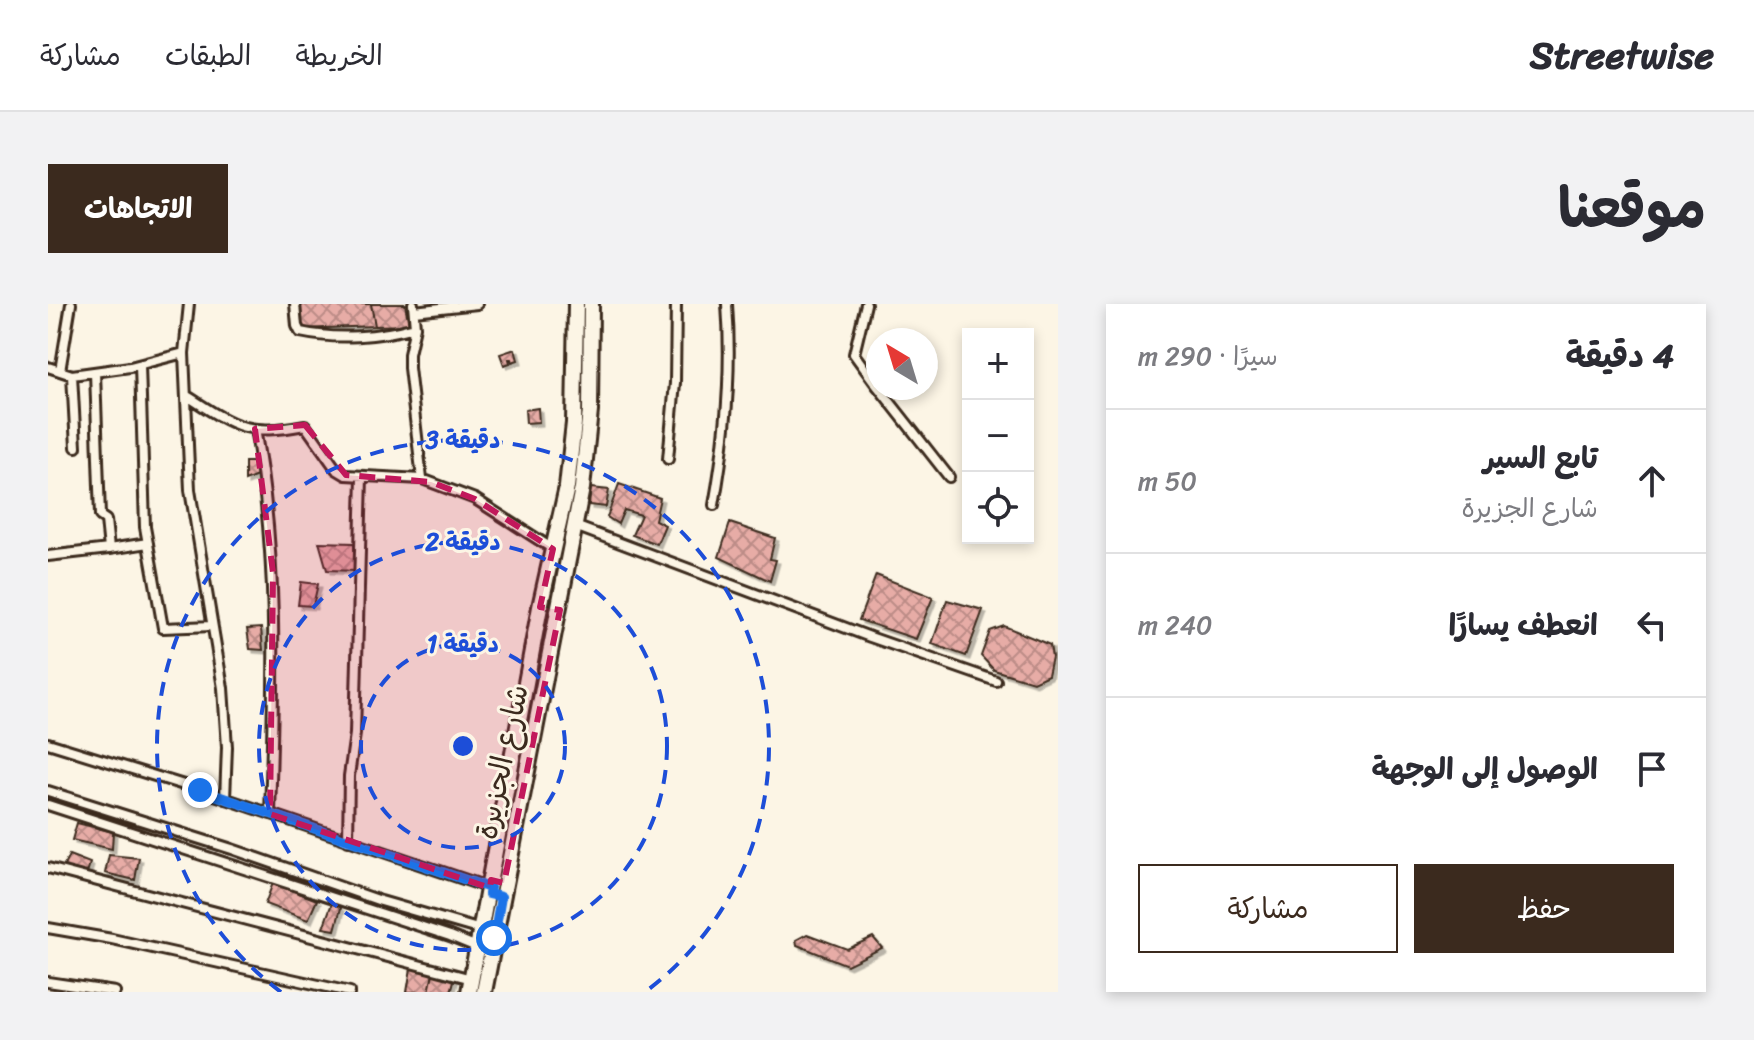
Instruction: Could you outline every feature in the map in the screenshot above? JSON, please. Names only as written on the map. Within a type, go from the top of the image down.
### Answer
[{"type":"main road","name":"شارع الجزيرة","points":[[484,992],[495,888],[540,607],[567,487],[574,423],[576,304]]},
{"type":"main road","name":"شارع الجزيرة","points":[[470,986],[560,610],[582,488],[590,411],[591,304]]},
{"type":"main road","points":[[540,607],[560,610]]},
{"type":"street","points":[[60,371],[71,304]]},
{"type":"street","points":[[189,304],[184,353],[193,516],[223,688],[227,747],[225,799]]},
{"type":"street","points":[[295,304],[297,326],[302,333],[370,336],[415,327]]},
{"type":"street","points":[[422,479],[409,368],[415,327],[414,307],[477,304]]},
{"type":"street","points":[[668,459],[675,383],[676,304]]},
{"type":"street","points":[[714,505],[721,467],[730,361],[727,304]]},
{"type":"street","points":[[866,304],[854,354],[866,370]]},
{"type":"street","points":[[48,367],[72,375],[140,365],[184,353]]},
{"type":"street","points":[[140,365],[148,543],[164,630],[212,626]]},
{"type":"street","points":[[95,372],[100,516],[106,520],[109,549]]},
{"type":"street","points":[[72,375],[76,447]]},
{"type":"street","points":[[186,395],[227,421],[255,429],[272,431],[305,425],[336,469],[346,475],[422,479],[475,499],[553,549]]},
{"type":"street","points":[[888,400],[949,477]]},
{"type":"street","points":[[255,429],[265,489],[273,573],[275,632],[270,814]]},
{"type":"street","points":[[348,841],[349,776],[355,734],[362,477]]},
{"type":"street","points":[[575,526],[996,681]]},
{"type":"street","points":[[48,556],[148,543]]},
{"type":"street","points":[[48,743],[495,888]]},
{"type":"street","points":[[48,791],[232,849],[381,901],[481,930]]},
{"type":"street","points":[[48,805],[477,947]]},
{"type":"street","points":[[48,868],[470,986]]},
{"type":"street","points":[[48,928],[112,939],[350,992]]},
{"type":"street","points":[[48,982],[115,992]]},
{"type":"highlighted area","points":[[305,425],[346,475],[431,482],[475,499],[553,549],[540,607],[560,610],[504,883],[491,880],[490,888],[270,814],[273,573],[255,429]]},
{"type":"building","points":[[297,304],[371,304],[375,326],[301,329]]},
{"type":"building","points":[[371,304],[405,304],[409,325],[375,326]]},
{"type":"building","points":[[515,349],[518,360],[512,362],[509,359],[510,363],[504,365],[500,354]]},
{"type":"building","points":[[538,408],[539,422],[526,423],[525,410]]},
{"type":"building","points":[[245,462],[255,462],[257,476],[245,481]]},
{"type":"building","points":[[619,484],[660,498],[655,520],[665,525],[657,544],[632,535],[641,515],[624,510],[618,524],[607,517]]},
{"type":"building","points":[[591,488],[609,490],[606,507],[589,505]]},
{"type":"building","points":[[730,523],[775,538],[770,559],[776,560],[770,581],[719,557]]},
{"type":"building","points":[[319,542],[354,543],[356,571],[327,570]]},
{"type":"building","points":[[876,575],[933,597],[916,639],[859,620]]},
{"type":"building","points":[[301,582],[318,584],[313,606],[298,605]]},
{"type":"building","points":[[947,600],[983,610],[966,656],[932,644]]},
{"type":"building","points":[[1004,626],[1050,645],[1052,657],[1048,675],[1033,682],[994,670],[981,656],[990,631]]},
{"type":"building","points":[[261,628],[263,650],[250,649],[247,629]]},
{"type":"building","points":[[77,823],[113,832],[112,849],[72,840]]},
{"type":"building","points":[[69,855],[90,863],[87,873],[63,868]]},
{"type":"building","points":[[109,855],[139,858],[135,880],[105,873]]},
{"type":"building","points":[[273,883],[317,900],[308,920],[265,904]]},
{"type":"building","points":[[332,903],[341,908],[335,930],[323,928]]},
{"type":"building","points":[[807,934],[847,949],[873,937],[882,948],[847,965],[797,945],[796,940]]},
{"type":"building","points":[[411,968],[433,973],[429,992],[407,992]]},
{"type":"building","points":[[433,973],[455,977],[451,992],[429,992]]},
{"type":"route","points":[[200,790],[490,888],[489,894],[501,897],[494,938]]}]
